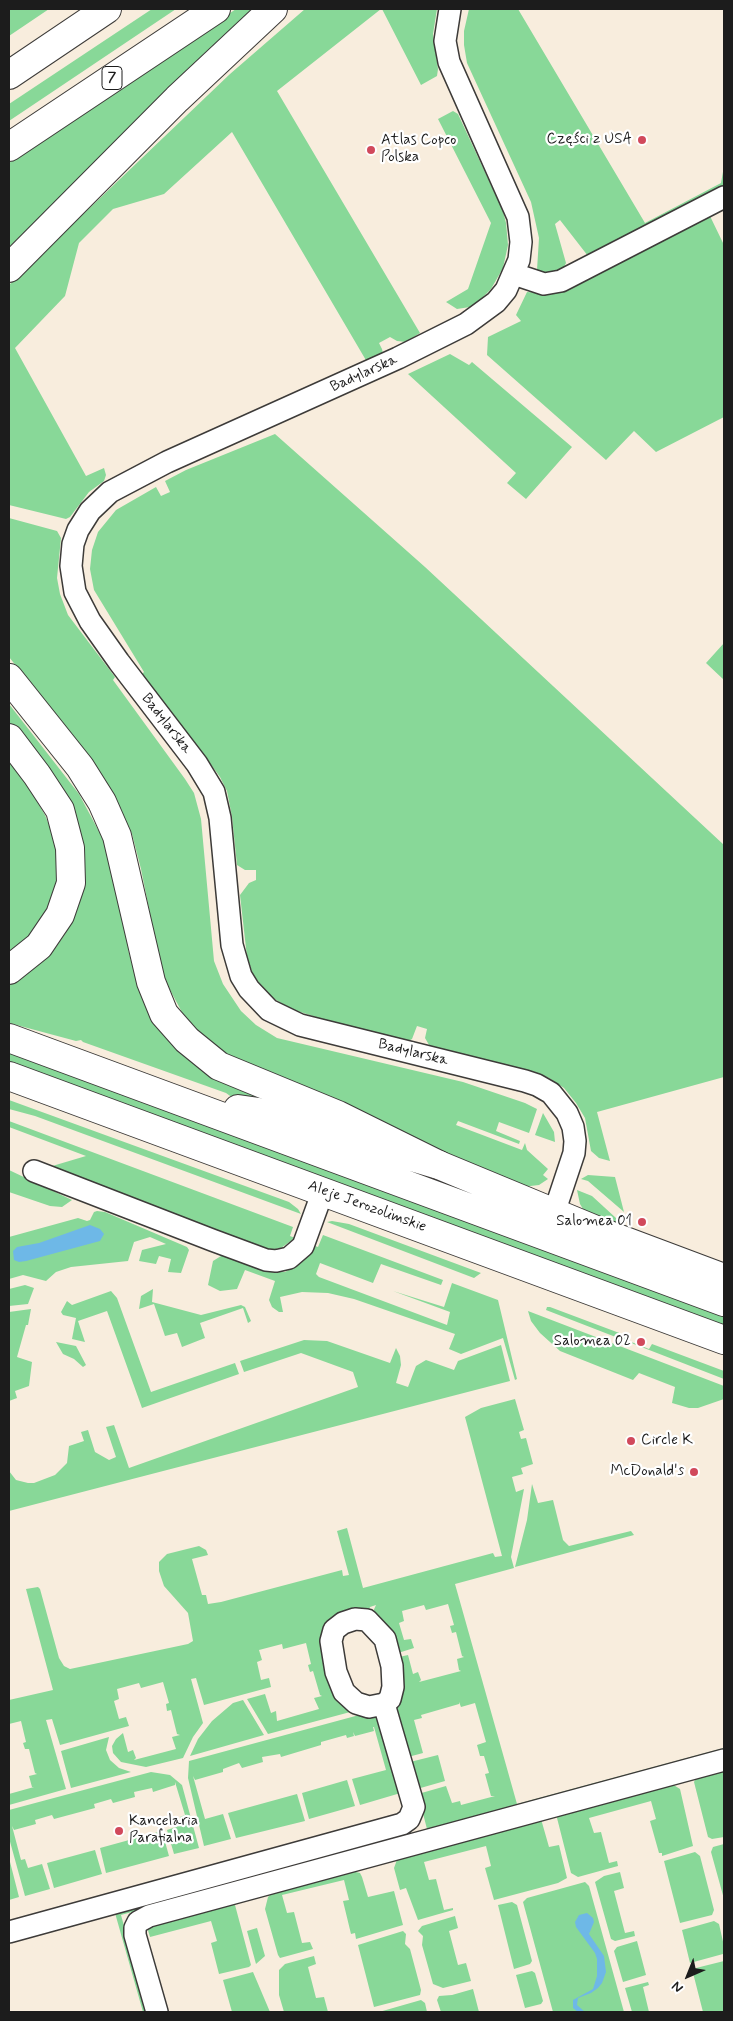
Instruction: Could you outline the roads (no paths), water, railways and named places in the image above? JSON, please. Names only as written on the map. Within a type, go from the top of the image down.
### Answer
[{"type":"main road","points":[[9,75],[107,9]]},
{"type":"main road","name":"7","points":[[9,147],[216,9]]},
{"type":"main road","points":[[9,268],[177,99],[273,9]]},
{"type":"main road","points":[[9,678],[80,767],[102,802],[117,836],[151,982],[164,1014],[187,1040],[220,1066],[338,1115],[439,1165],[554,1213],[724,1278]]},
{"type":"main road","points":[[9,738],[38,775],[60,810],[70,848],[71,883],[60,915],[39,946],[9,970]]},
{"type":"main road","points":[[9,1038],[724,1302]]},
{"type":"main road","name":"Aleje Jerozolimskie","points":[[9,1076],[724,1340]]},
{"type":"main road","points":[[182,1102],[266,1113],[439,1165]]},
{"type":"street","name":"Badylarska","points":[[450,9],[445,41],[449,62],[518,217],[519,260],[514,274],[500,298],[466,324],[380,367],[167,462],[110,492],[90,511],[78,530],[73,544],[71,566],[75,592],[90,621],[118,662],[196,764],[214,792],[220,818],[232,945],[239,971],[249,989],[269,1010],[300,1026],[525,1081],[551,1093],[567,1113],[573,1127],[575,1141],[573,1158],[554,1213]]},
{"type":"street","points":[[514,274],[544,284],[561,281],[724,197]]},
{"type":"street","points":[[34,1171],[212,1240],[266,1260],[276,1261],[289,1258],[303,1246],[323,1191]]},
{"type":"street","points":[[9,1932],[402,1824],[409,1819],[414,1807],[384,1704]]},
{"type":"street","points":[[157,2012],[135,1935],[135,1928],[138,1922],[149,1916],[724,1760]]},
{"type":"water","points":[[90,1225],[100,1229],[104,1234],[100,1241],[26,1261],[19,1262],[14,1260],[13,1251],[17,1247],[39,1243]]},
{"type":"water","points":[[587,1913],[593,1918],[594,1922],[589,1934],[604,1956],[606,1972],[598,1988],[578,1998],[577,2005],[585,2012],[578,2012],[573,2008],[573,2000],[593,1989],[597,1976],[595,1953],[576,1927],[575,1922],[579,1915]]},
{"type":"place","name":"Części z USA","points":[[642,140]]},
{"type":"place","name":"Atlas Copco Polska","points":[[371,150]]},
{"type":"place","name":"Salomea 01","points":[[642,1222]]},
{"type":"place","name":"Salomea 02","points":[[641,1342]]},
{"type":"place","name":"Circle K","points":[[631,1441]]},
{"type":"place","name":"McDonald's","points":[[694,1472]]},
{"type":"place","name":"Kancelaria Parafialna","points":[[119,1831]]}]
